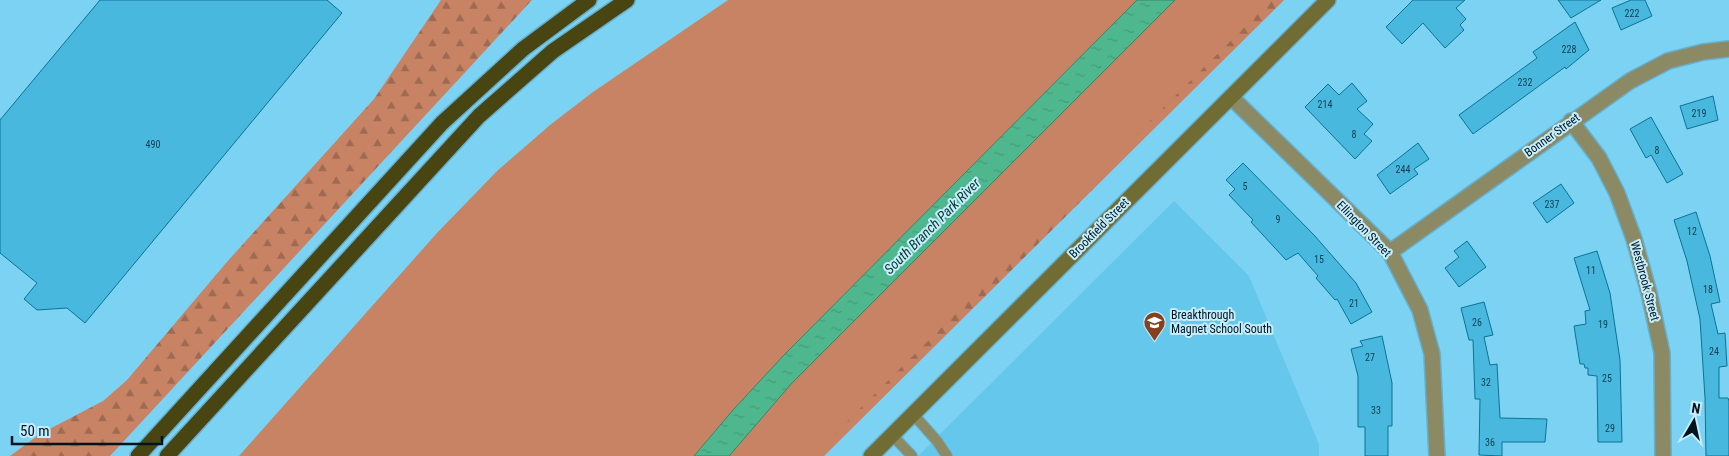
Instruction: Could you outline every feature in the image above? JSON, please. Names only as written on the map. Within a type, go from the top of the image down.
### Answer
[{"type":"highway","points":[[138,456],[430,136],[510,60],[589,0]]},
{"type":"highway","points":[[167,456],[479,116],[553,51],[626,0]]},
{"type":"street","name":"Brookfield Street","points":[[871,456],[1328,0]]},
{"type":"street","name":"Bonner Street","points":[[1390,252],[1571,121],[1630,81],[1668,61],[1703,52],[1729,49]]},
{"type":"street","name":"Ellington Street","points":[[1231,97],[1390,252],[1420,310],[1432,354],[1437,456]]},
{"type":"street","name":"Westbrook Street","points":[[1571,121],[1599,158],[1617,193],[1634,239],[1649,293],[1662,353],[1663,456]]},
{"type":"lane","points":[[913,414],[937,441],[947,456]]},
{"type":"lane","points":[[892,435],[912,456]]},
{"type":"shaded area","name":"Breakthrough Magnet School South","points":[[1174,201],[1249,276],[1319,444],[1319,456],[918,456]]},
{"type":"green space","points":[[441,0],[532,0],[110,456],[10,456],[40,434],[103,401],[127,380],[226,263],[374,99]]},
{"type":"green space","points":[[728,0],[1272,0],[812,456],[239,456],[437,233],[497,171],[550,125],[593,92]]},
{"type":"green space","points":[[1212,0],[1284,0],[824,456],[766,456]]},
{"type":"water","name":"South Branch Park River","points":[[1137,0],[1175,0],[792,383],[729,456],[694,456],[784,355]]},
{"type":"building","points":[[100,0],[327,0],[342,13],[85,323],[67,308],[37,310],[24,299],[37,283],[0,253],[0,120]]},
{"type":"building","points":[[1413,0],[1465,0],[1456,8],[1466,19],[1460,25],[1464,30],[1445,48],[1423,23],[1402,44],[1386,27]]},
{"type":"building","points":[[1558,0],[1601,0],[1571,18]]},
{"type":"building","points":[[1631,0],[1645,0],[1652,16],[1621,30],[1612,8]]},
{"type":"building","points":[[1575,22],[1589,50],[1566,69],[1565,67],[1473,134],[1459,115],[1537,58],[1533,52]]},
{"type":"building","points":[[1352,83],[1367,101],[1357,109],[1373,124],[1364,134],[1372,141],[1355,159],[1305,107],[1328,84],[1339,95]]},
{"type":"building","points":[[1713,96],[1718,120],[1687,129],[1680,106]]},
{"type":"building","points":[[1651,117],[1683,174],[1667,183],[1651,155],[1646,158],[1630,129]]},
{"type":"building","points":[[1418,143],[1429,159],[1414,169],[1418,174],[1390,194],[1377,175]]},
{"type":"building","points":[[1243,163],[1314,235],[1356,283],[1372,312],[1351,324],[1337,299],[1335,300],[1316,278],[1318,276],[1298,253],[1286,260],[1251,222],[1253,220],[1229,195],[1235,189],[1226,180]]},
{"type":"building","points":[[1561,184],[1574,203],[1547,223],[1533,203]]},
{"type":"building","points":[[1696,212],[1710,256],[1720,302],[1711,304],[1718,334],[1725,333],[1727,366],[1719,367],[1719,398],[1728,398],[1729,401],[1729,456],[1706,456],[1705,398],[1700,319],[1687,261],[1674,220]]},
{"type":"building","points":[[1467,241],[1486,267],[1459,287],[1445,268],[1459,257],[1454,251]]},
{"type":"building","points":[[1597,251],[1610,293],[1620,360],[1622,442],[1598,442],[1597,376],[1588,375],[1588,368],[1585,368],[1584,364],[1580,364],[1574,326],[1586,324],[1585,311],[1590,310],[1574,258]]},
{"type":"building","points":[[1484,302],[1493,335],[1484,337],[1490,365],[1497,364],[1500,418],[1547,419],[1545,442],[1502,442],[1502,456],[1479,455],[1480,399],[1475,399],[1473,340],[1469,340],[1461,308]]},
{"type":"building","points":[[1382,336],[1392,383],[1392,426],[1388,426],[1388,456],[1365,456],[1365,427],[1358,427],[1358,376],[1351,349],[1363,346],[1360,341]]},
{"type":"place","name":"Breakthrough Magnet School South","points":[[1155,341]]}]
